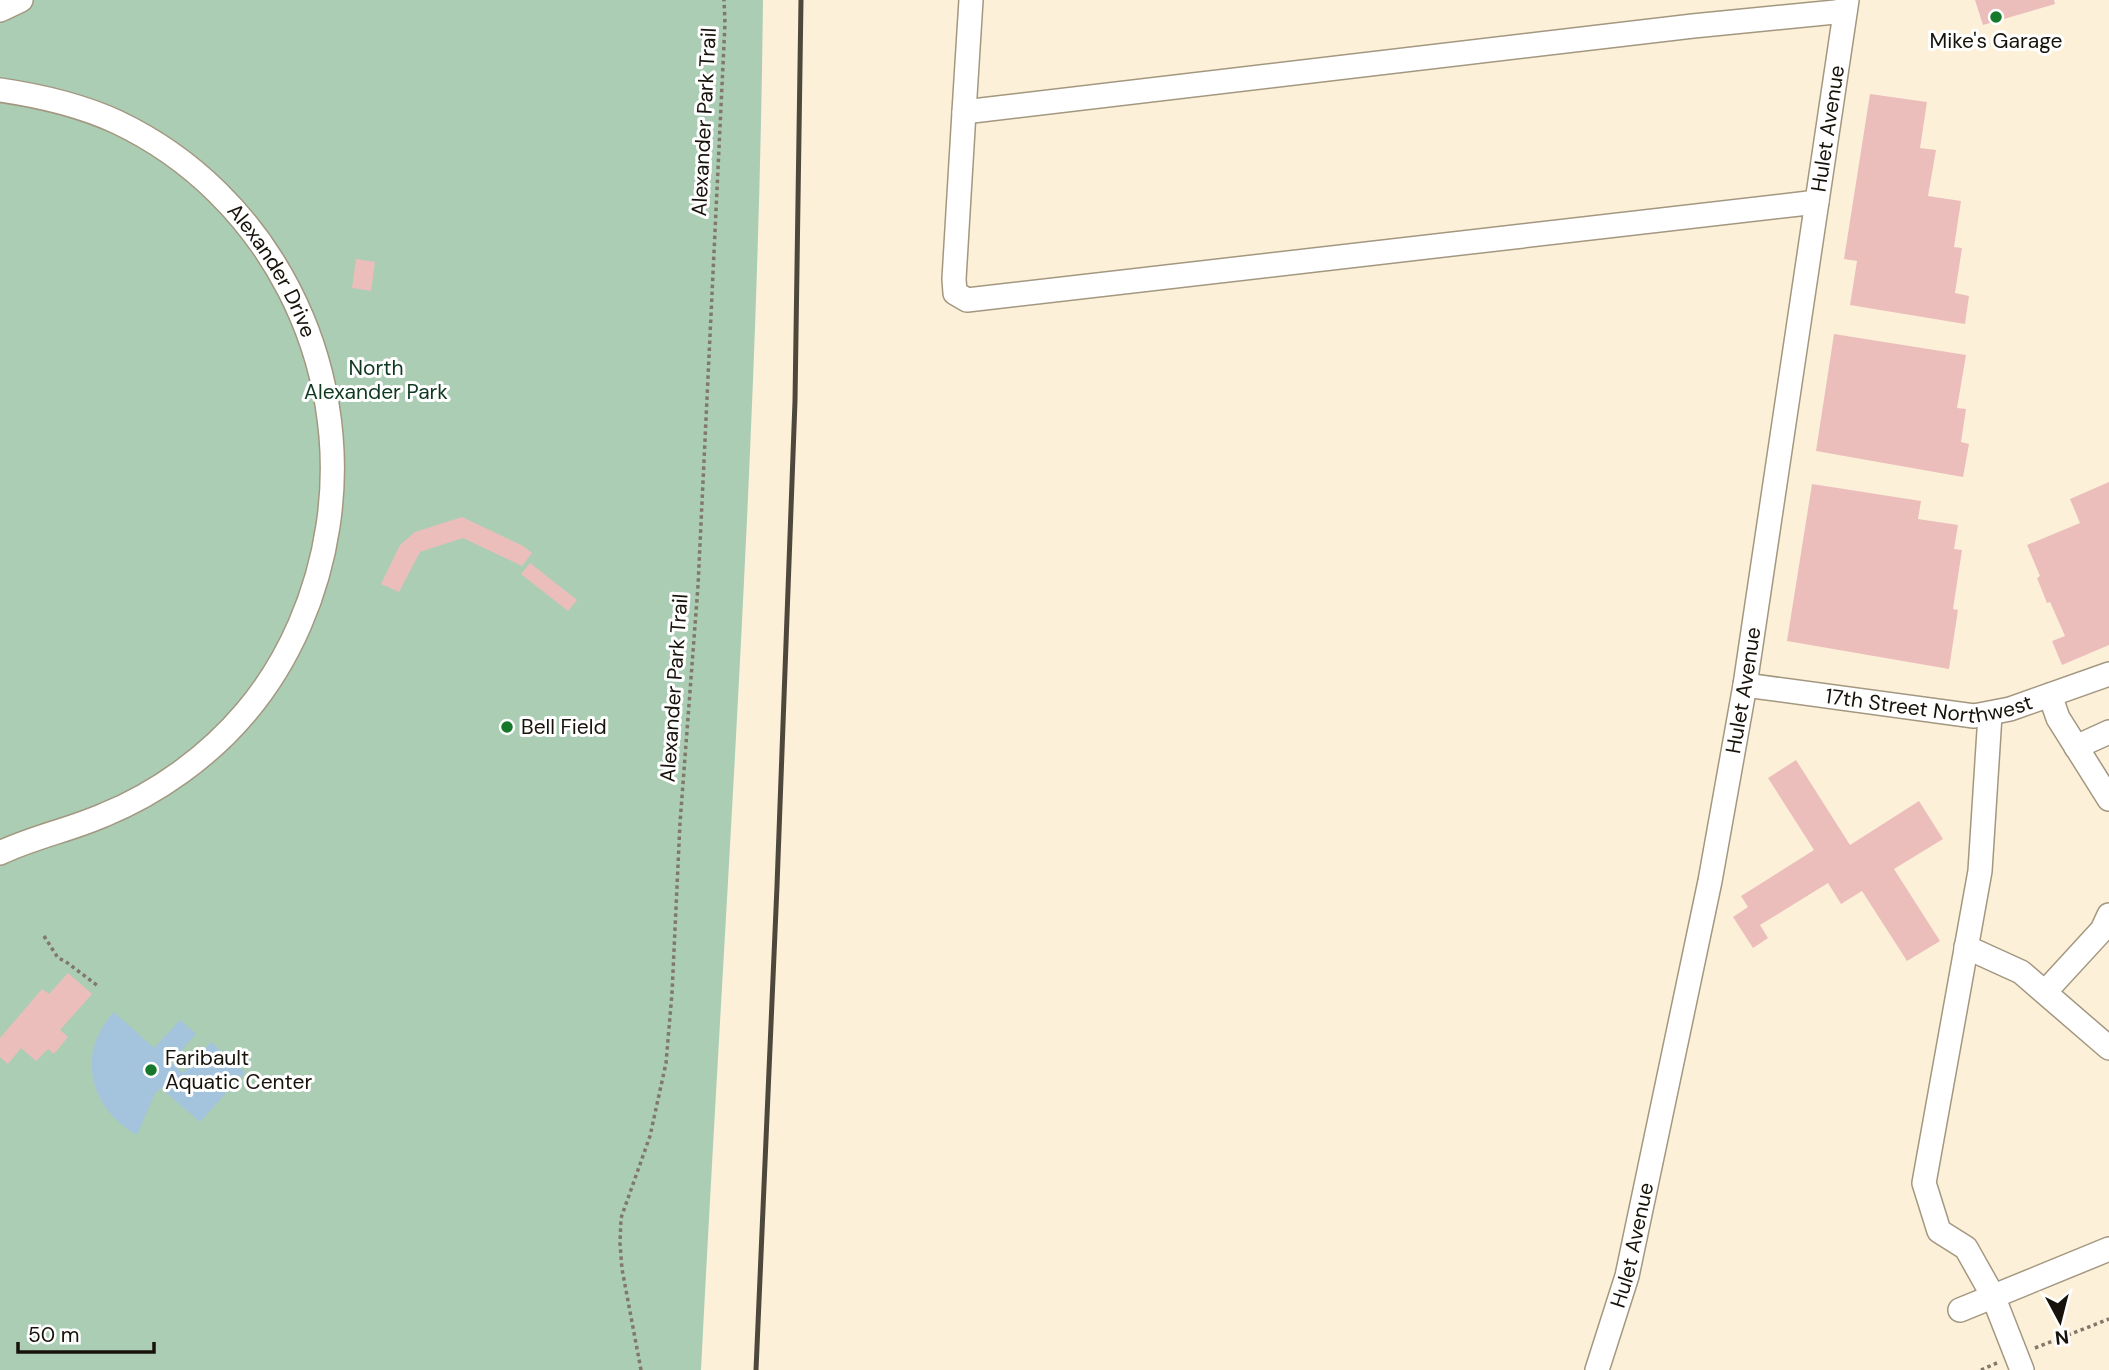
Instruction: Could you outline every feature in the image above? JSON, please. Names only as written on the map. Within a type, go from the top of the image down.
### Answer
[{"type":"street","points":[[0,10],[21,0]]},
{"type":"street","points":[[971,0],[954,279],[955,293],[967,300],[1816,202]]},
{"type":"street","points":[[964,112],[1846,6]]},
{"type":"street","name":"Hulet Avenue","points":[[1597,1370],[1628,1276],[1710,881],[1745,685],[1846,6]]},
{"type":"street","name":"Alexander Drive","points":[[0,90],[49,98],[79,107],[133,131],[183,164],[230,205],[284,278],[301,313],[322,377],[331,431],[332,481],[331,508],[321,564],[309,604],[279,664],[248,710],[209,749],[148,794],[103,816],[0,853]]},
{"type":"street","name":"17th Street Northwest","points":[[1745,685],[1956,715],[1990,715],[2109,674]]},
{"type":"street","points":[[2050,695],[2058,718],[2109,799]]},
{"type":"street","points":[[1990,715],[1980,871],[1924,1183],[1939,1231],[1966,1248],[1993,1296],[2019,1363]]},
{"type":"street","points":[[2076,747],[2109,732]]},
{"type":"street","points":[[2046,991],[2102,930],[2109,915]]},
{"type":"street","points":[[1966,947],[2021,972],[2109,1048]]},
{"type":"street","points":[[1960,1310],[2109,1250]]},
{"type":"path","name":"Alexander Park Trail","points":[[641,1370],[622,1269],[621,1218],[650,1136],[666,1063],[672,993],[680,823],[698,586],[725,36],[724,0]]},
{"type":"path","points":[[44,936],[58,958],[98,986]]},
{"type":"path","points":[[1981,1370],[2019,1363],[2109,1319]]},
{"type":"green space","name":"North Alexander Park","points":[[0,0],[763,0],[760,171],[747,514],[701,1370],[0,1370]]},
{"type":"water","points":[[114,1012],[154,1048],[180,1020],[196,1034],[171,1062],[183,1073],[211,1042],[245,1072],[200,1122],[161,1088],[155,1093],[137,1135],[108,1111],[93,1079],[95,1045],[102,1028]]},
{"type":"building","name":"Mike's Garage","points":[[1975,0],[2054,0],[2055,4],[1983,25]]},
{"type":"building","points":[[1870,94],[1927,102],[1920,148],[1936,150],[1928,196],[1961,201],[1954,247],[1962,248],[1955,293],[1969,296],[1965,324],[1850,305],[1857,261],[1844,259]]},
{"type":"building","points":[[356,259],[375,262],[371,291],[352,288]]},
{"type":"building","points":[[1834,334],[1966,355],[1957,408],[1966,409],[1961,442],[1969,444],[1963,477],[1816,451]]},
{"type":"building","points":[[2109,482],[2109,645],[2062,665],[2052,641],[2065,636],[2050,602],[2047,603],[2037,578],[2040,576],[2027,545],[2080,523],[2070,499]]},
{"type":"building","points":[[1812,484],[1921,501],[1918,519],[1958,525],[1954,549],[1962,550],[1953,609],[1958,610],[1949,669],[1787,641]]},
{"type":"building","points":[[462,517],[523,546],[532,553],[522,566],[463,538],[420,552],[399,592],[381,584],[400,545],[415,532]]},
{"type":"building","points":[[530,563],[577,600],[568,611],[521,574]]},
{"type":"building","points":[[1796,760],[1850,845],[1919,801],[1943,839],[1894,869],[1940,941],[1907,961],[1862,891],[1841,904],[1828,883],[1760,925],[1768,938],[1753,948],[1733,917],[1748,907],[1741,896],[1814,850],[1768,778]]},
{"type":"building","points":[[68,973],[92,994],[60,1030],[68,1037],[54,1054],[48,1049],[36,1061],[21,1048],[8,1064],[0,1057],[0,1038],[42,989],[49,994]]},
{"type":"railway","points":[[756,1370],[795,401],[801,0]]},
{"type":"place","name":"Mike's Garage","points":[[1996,17]]},
{"type":"place","name":"Bell Field","points":[[507,727]]},
{"type":"place","name":"Faribault Aquatic Center","points":[[151,1070]]}]
